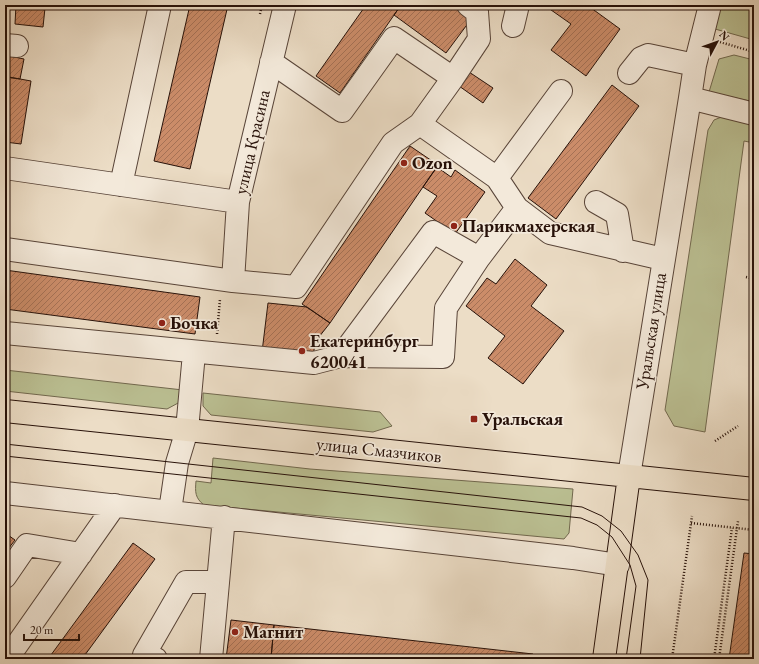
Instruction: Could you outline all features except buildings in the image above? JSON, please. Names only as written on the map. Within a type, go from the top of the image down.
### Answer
[{"type":"main road","name":"улица Смазчиков","points":[[5,411],[754,489]]},
{"type":"main road","name":"Уральская улица","points":[[604,659],[629,476]]},
{"type":"street","points":[[121,185],[160,5]]},
{"type":"street","name":"улица Красина","points":[[233,281],[238,202],[284,5]]},
{"type":"street","points":[[5,249],[233,281],[296,287],[393,143],[420,124],[479,39],[477,12],[468,5]]},
{"type":"street","points":[[513,26],[518,5]]},
{"type":"street","name":"Уральская улица","points":[[629,476],[690,98],[710,5]]},
{"type":"street","points":[[271,62],[342,111],[394,38],[453,78]]},
{"type":"street","points":[[629,73],[641,58],[648,55],[696,65]]},
{"type":"street","points":[[497,178],[561,91]]},
{"type":"street","points":[[690,98],[754,114]]},
{"type":"street","points":[[420,124],[497,178],[517,208],[550,233],[663,259]]},
{"type":"street","points":[[5,168],[238,202]]},
{"type":"street","points":[[596,202],[618,214],[624,251]]},
{"type":"street","points":[[5,333],[314,363],[341,356],[443,357],[446,308],[479,258],[517,208]]},
{"type":"street","points":[[341,356],[432,232],[479,258]]},
{"type":"street","points":[[170,511],[177,463],[187,430],[194,352]]},
{"type":"street","points":[[5,493],[574,558],[618,565]]},
{"type":"street","points":[[7,659],[115,505]]},
{"type":"street","points":[[211,659],[224,517]]},
{"type":"street","points":[[5,577],[27,545],[81,554]]},
{"type":"street","points":[[156,659],[144,655],[186,582],[218,582]]},
{"type":"path","points":[[702,37],[754,52]]},
{"type":"path","points":[[746,278],[754,278]]},
{"type":"path","points":[[754,398],[754,404]]},
{"type":"path","points":[[715,441],[738,426]]},
{"type":"path","points":[[672,659],[692,516]]},
{"type":"path","points":[[719,659],[738,520]]},
{"type":"path","points":[[691,523],[754,530]]},
{"type":"path","points":[[714,659],[732,528]]},
{"type":"green space","points":[[721,5],[754,5],[754,40],[715,29]]},
{"type":"green space","points":[[734,55],[754,60],[754,102],[709,92],[719,59]]},
{"type":"green space","points":[[724,116],[748,122],[754,129],[754,143],[744,141],[705,432],[674,426],[665,410],[708,130],[714,120]]},
{"type":"green space","points":[[5,370],[183,390],[180,402],[167,409],[5,391]]},
{"type":"green space","points":[[203,393],[380,412],[392,426],[373,432],[211,415],[203,406]]},
{"type":"green space","points":[[213,458],[310,469],[573,489],[569,533],[564,539],[204,505],[196,494],[196,481],[211,483]]},
{"type":"tram line","points":[[5,444],[582,507],[602,516],[621,531],[638,555],[648,580],[640,659]]},
{"type":"tram line","points":[[5,456],[581,518],[597,525],[612,537],[630,565],[636,586],[626,659]]},
{"type":"place","name":"Ozon","points":[[404,163]]},
{"type":"place","name":"Парикмахерская","points":[[454,226]]},
{"type":"place","name":"Бочка","points":[[162,323]]},
{"type":"place","name":"Екатеринбург 620041","points":[[302,351]]},
{"type":"place","name":"Уральская","points":[[474,419]]},
{"type":"place","name":"Магнит","points":[[235,632]]}]
